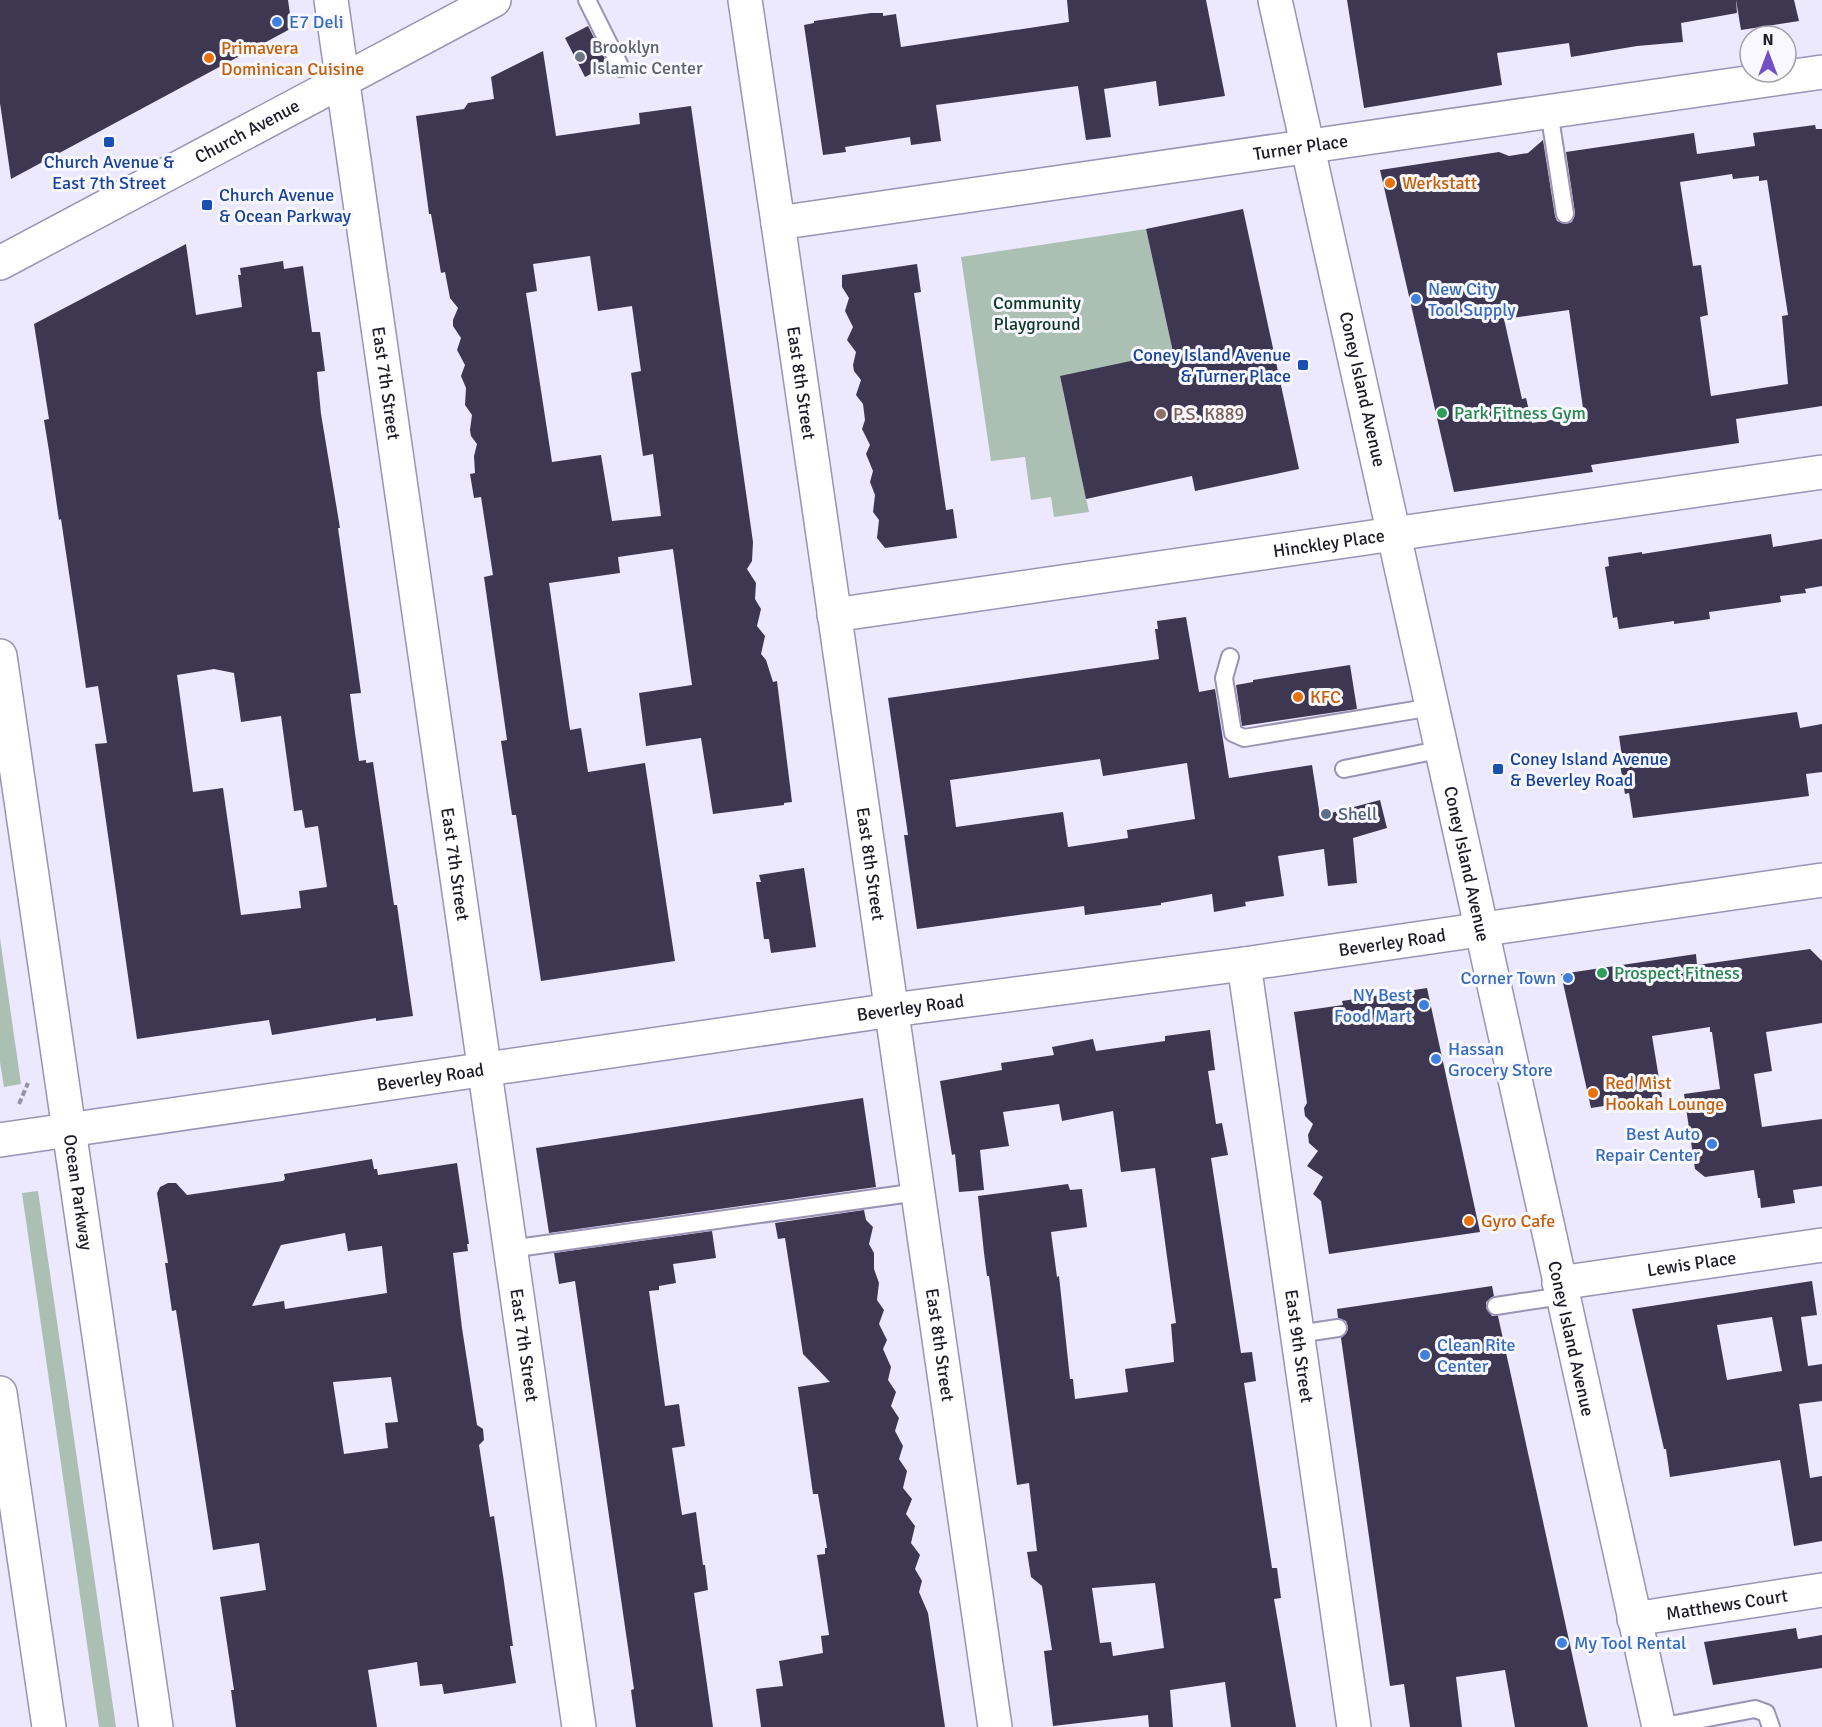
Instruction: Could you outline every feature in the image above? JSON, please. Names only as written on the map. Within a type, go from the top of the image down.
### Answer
[{"type":"main road","name":"East 7th Street","points":[[331,0],[579,1727]]},
{"type":"main road","name":"Church Avenue","points":[[0,262],[494,0]]},
{"type":"main road","name":"East 8th Street","points":[[744,0],[995,1727]]},
{"type":"main road","name":"Coney Island Avenue","points":[[1275,0],[1659,1727]]},
{"type":"main road","name":"Turner Place","points":[[778,223],[1822,72]]},
{"type":"main road","name":"Hinckley Place","points":[[834,615],[1822,472]]},
{"type":"main road","name":"Ocean Parkway","points":[[0,656],[156,1727]]},
{"type":"main road","name":"Beverley Road","points":[[0,1140],[892,1010],[1244,964],[1822,880]]},
{"type":"main road","name":"East 9th Street","points":[[1244,964],[1354,1727]]},
{"type":"main road","name":"Lewis Place","points":[[1560,1289],[1822,1245]]},
{"type":"main road","points":[[0,1393],[48,1727]]},
{"type":"main road","name":"Matthews Court","points":[[1634,1619],[1822,1590]]},
{"type":"lane","points":[[587,0],[621,68]]},
{"type":"lane","points":[[1549,111],[1565,214]]},
{"type":"lane","points":[[1230,657],[1224,678],[1233,733],[1244,738],[1433,706]]},
{"type":"lane","points":[[1344,769],[1443,749]]},
{"type":"lane","points":[[510,1250],[918,1192]]},
{"type":"lane","points":[[1496,1306],[1560,1289]]},
{"type":"lane","points":[[1298,1334],[1338,1329]]},
{"type":"lane","points":[[1659,1727],[1755,1709],[1766,1713],[1771,1727]]},
{"type":"green space","name":"Community Playground","points":[[1146,229],[1173,352],[1060,377],[1089,512],[1054,517],[1051,497],[1031,500],[1025,457],[991,461],[961,257]]},
{"type":"green space","points":[[0,938],[21,1084],[4,1087],[0,1062]]},
{"type":"green space","points":[[38,1191],[116,1727],[99,1727],[22,1193]]},
{"type":"building","points":[[0,0],[288,0],[292,28],[11,179],[0,103]]},
{"type":"building","points":[[1067,0],[1206,0],[1225,96],[1159,106],[1156,81],[1104,89],[1111,137],[1086,140],[1078,86],[936,105],[941,141],[911,145],[910,137],[845,147],[846,152],[823,155],[804,25],[814,23],[814,21],[871,13],[883,13],[883,16],[896,14],[901,47],[1069,22]]},
{"type":"building","points":[[1347,0],[1736,0],[1737,13],[1681,23],[1683,42],[1637,46],[1571,57],[1569,43],[1497,53],[1502,85],[1364,108]]},
{"type":"building","points":[[1736,0],[1794,0],[1799,21],[1780,24],[1740,24]]},
{"type":"building","name":"Brooklyn Islamic Center","points":[[588,26],[608,65],[585,77],[565,38]]},
{"type":"building","points":[[543,51],[556,136],[640,124],[639,113],[691,106],[753,542],[752,561],[747,569],[756,583],[755,599],[761,609],[757,626],[765,636],[761,654],[766,660],[773,682],[777,681],[792,802],[713,814],[701,738],[646,746],[639,693],[692,685],[673,549],[618,557],[620,573],[549,583],[570,730],[581,728],[588,772],[645,763],[675,961],[541,981],[516,815],[512,815],[501,741],[507,740],[484,577],[493,575],[481,497],[474,498],[470,474],[475,473],[474,456],[477,444],[471,436],[472,415],[465,405],[466,388],[461,376],[465,365],[457,350],[461,338],[453,326],[458,308],[450,298],[445,272],[441,273],[431,214],[429,214],[416,116],[464,109],[468,103],[494,99],[491,77]],"holes":[[[590,256],[598,311],[632,306],[641,371],[631,373],[643,456],[653,454],[661,516],[612,521],[601,455],[552,462],[526,293],[537,291],[533,264]]]},
{"type":"building","points":[[1815,125],[1816,129],[1822,129],[1822,406],[1736,419],[1739,443],[1591,465],[1593,472],[1454,492],[1380,170],[1499,152],[1509,156],[1528,153],[1543,140],[1555,216],[1557,221],[1566,224],[1572,222],[1575,213],[1566,152],[1694,133],[1697,154],[1755,146],[1753,133]],"holes":[[[1732,174],[1733,179],[1759,176],[1759,181],[1767,180],[1788,315],[1782,316],[1788,384],[1711,396],[1700,317],[1708,315],[1701,265],[1693,266],[1680,182]],[[1569,310],[1584,415],[1532,423],[1526,398],[1522,399],[1504,319]]]},
{"type":"building","points":[[1243,209],[1299,469],[1195,491],[1192,476],[1086,499],[1060,376],[1173,352],[1146,229]]},
{"type":"building","points":[[186,244],[196,315],[242,307],[238,275],[241,275],[240,268],[283,261],[284,269],[303,266],[312,332],[320,332],[325,371],[317,372],[361,693],[350,694],[359,761],[373,762],[413,1016],[376,1021],[376,1018],[272,1035],[269,1020],[137,1039],[95,744],[107,743],[98,686],[86,688],[44,420],[49,419],[34,324]],"holes":[[[214,669],[234,673],[241,722],[281,716],[294,811],[302,810],[305,828],[318,826],[327,887],[299,891],[301,908],[241,915],[223,788],[193,792],[177,675]]]},
{"type":"building","points":[[917,264],[921,292],[914,293],[946,510],[953,509],[957,538],[885,548],[877,538],[879,520],[873,512],[875,495],[870,482],[873,471],[866,454],[870,445],[862,429],[865,420],[863,404],[856,395],[861,380],[854,371],[856,352],[847,340],[853,327],[845,311],[849,298],[842,287],[842,275]]},
{"type":"building","points":[[1771,534],[1773,547],[1822,539],[1822,586],[1805,589],[1806,593],[1780,596],[1781,602],[1709,612],[1710,619],[1674,624],[1674,621],[1619,629],[1617,617],[1613,618],[1605,567],[1609,566],[1608,557]]},
{"type":"building","points":[[1186,617],[1199,692],[1215,689],[1229,778],[1312,765],[1320,816],[1380,800],[1387,828],[1353,838],[1357,883],[1328,886],[1324,849],[1278,856],[1284,896],[1245,902],[1246,906],[1214,912],[1212,894],[1161,903],[1161,905],[1085,915],[1084,906],[917,929],[904,835],[908,835],[888,698],[1159,659],[1155,629],[1158,629],[1157,621]],"holes":[[[1100,759],[1103,776],[1187,763],[1195,819],[1127,830],[1128,838],[1068,847],[1063,812],[956,827],[950,780]]]},
{"type":"building","name":"KFC","points":[[1350,665],[1357,709],[1242,726],[1236,685],[1253,682],[1253,680]]},
{"type":"building","points":[[1797,712],[1800,728],[1822,724],[1822,772],[1806,774],[1809,796],[1633,818],[1629,793],[1625,794],[1619,758],[1622,757],[1619,736]]},
{"type":"building","points":[[804,868],[816,947],[771,953],[769,939],[764,939],[756,882],[761,882],[759,875]]},
{"type":"building","points":[[1810,949],[1822,961],[1822,1023],[1766,1032],[1772,1071],[1754,1074],[1762,1127],[1822,1119],[1822,1186],[1793,1190],[1795,1203],[1761,1208],[1754,1170],[1705,1177],[1695,1169],[1684,1094],[1720,1089],[1710,1027],[1652,1036],[1662,1097],[1591,1108],[1561,974],[1696,954],[1697,965]]},
{"type":"building","points":[[1427,988],[1480,1232],[1329,1254],[1321,1201],[1313,1194],[1323,1177],[1307,1166],[1318,1151],[1309,1143],[1308,1135],[1313,1124],[1305,1116],[1304,1108],[1307,1103],[1294,1012],[1343,1005],[1342,1001]]},
{"type":"building","points":[[1210,1030],[1215,1070],[1208,1071],[1216,1124],[1222,1123],[1228,1155],[1211,1158],[1241,1353],[1252,1352],[1256,1381],[1244,1383],[1272,1568],[1277,1568],[1281,1598],[1274,1599],[1296,1727],[1231,1727],[1225,1682],[1170,1690],[1173,1727],[1149,1727],[1148,1715],[1053,1726],[1044,1651],[1052,1650],[1042,1586],[1031,1577],[1027,1552],[1037,1551],[1029,1483],[1017,1485],[978,1196],[1068,1184],[1070,1190],[1082,1189],[1087,1227],[1051,1232],[1057,1277],[1059,1276],[1070,1379],[1073,1379],[1075,1399],[1128,1392],[1125,1369],[1174,1362],[1171,1324],[1176,1323],[1155,1168],[1121,1172],[1113,1111],[1062,1121],[1059,1104],[1003,1112],[1009,1146],[980,1150],[984,1190],[959,1192],[955,1154],[952,1155],[940,1081],[1002,1070],[1001,1063],[1054,1055],[1052,1047],[1093,1039],[1096,1051],[1165,1041],[1165,1036]],"holes":[[[1155,1583],[1164,1648],[1113,1656],[1111,1642],[1100,1643],[1092,1588]]]},
{"type":"building","points":[[863,1098],[876,1187],[549,1233],[536,1148]]},
{"type":"building","points":[[372,1159],[378,1175],[457,1163],[469,1244],[467,1244],[468,1251],[453,1253],[477,1425],[483,1429],[484,1440],[479,1445],[490,1517],[494,1516],[513,1646],[510,1646],[516,1683],[444,1694],[442,1684],[420,1686],[417,1662],[368,1670],[377,1727],[236,1727],[231,1690],[234,1690],[220,1597],[266,1590],[259,1543],[213,1550],[176,1310],[172,1311],[165,1263],[168,1263],[157,1193],[160,1187],[168,1183],[176,1183],[187,1195],[283,1181],[284,1174]],"holes":[[[345,1233],[348,1251],[382,1246],[387,1293],[285,1309],[284,1301],[252,1306],[281,1245]],[[391,1377],[398,1422],[385,1423],[388,1448],[344,1454],[333,1382]]]},
{"type":"building","points":[[864,1210],[866,1220],[873,1227],[869,1244],[874,1253],[874,1269],[879,1283],[877,1300],[884,1310],[879,1324],[887,1340],[883,1349],[891,1367],[888,1380],[896,1392],[891,1406],[899,1418],[895,1431],[903,1446],[899,1459],[907,1471],[903,1488],[912,1499],[906,1514],[915,1526],[911,1543],[920,1555],[915,1569],[922,1581],[919,1592],[928,1613],[945,1727],[761,1727],[756,1689],[783,1686],[779,1661],[823,1653],[821,1636],[829,1635],[817,1555],[825,1554],[825,1548],[827,1548],[818,1494],[813,1494],[798,1387],[830,1382],[803,1354],[785,1238],[778,1239],[775,1223]]},
{"type":"building","points":[[712,1231],[716,1258],[673,1264],[676,1283],[659,1286],[659,1290],[649,1291],[665,1406],[679,1404],[685,1446],[672,1448],[682,1515],[696,1512],[703,1565],[705,1565],[708,1590],[694,1593],[713,1727],[636,1727],[631,1690],[634,1689],[575,1281],[559,1284],[554,1253]]},
{"type":"building","points":[[1812,1281],[1817,1315],[1801,1317],[1808,1366],[1822,1364],[1822,1401],[1799,1404],[1810,1478],[1822,1476],[1822,1541],[1794,1546],[1780,1460],[1670,1477],[1666,1449],[1664,1449],[1632,1309]],"holes":[[[1772,1317],[1782,1371],[1727,1380],[1717,1325]]]},
{"type":"building","points":[[1492,1286],[1494,1296],[1486,1302],[1486,1308],[1492,1316],[1498,1316],[1588,1727],[1515,1727],[1505,1670],[1456,1677],[1462,1727],[1410,1727],[1404,1684],[1390,1686],[1341,1338],[1347,1332],[1348,1327],[1346,1321],[1338,1318],[1337,1309]]},
{"type":"building","points":[[1796,1628],[1798,1639],[1822,1635],[1822,1668],[1713,1685],[1704,1642]]},
{"type":"place","name":"E7 Deli","points":[[277,22]]},
{"type":"place","name":"Brooklyn Islamic Center","points":[[580,57]]},
{"type":"place","name":"Primavera Dominican Cuisine","points":[[209,58]]},
{"type":"place","name":"Church Avenue & East 7th Street","points":[[109,142]]},
{"type":"place","name":"Werkstatt","points":[[1390,183]]},
{"type":"place","name":"Church Avenue & Ocean Parkway","points":[[207,205]]},
{"type":"place","name":"New City Tool Supply","points":[[1416,299]]},
{"type":"place","name":"Coney Island Avenue & Turner Place","points":[[1303,365]]},
{"type":"place","name":"Park Fitness Gym","points":[[1442,413]]},
{"type":"place","name":"P.S. K889","points":[[1161,414]]},
{"type":"place","name":"KFC","points":[[1298,697]]},
{"type":"place","name":"Coney Island Avenue & Beverley Road","points":[[1498,769]]},
{"type":"place","name":"Shell","points":[[1326,814]]},
{"type":"place","name":"Prospect Fitness","points":[[1602,973]]},
{"type":"place","name":"Corner Town","points":[[1568,978]]},
{"type":"place","name":"NY Best Food Mart","points":[[1424,1005]]},
{"type":"place","name":"Hassan Grocery Store","points":[[1436,1059]]},
{"type":"place","name":"Red Mist Hookah Lounge","points":[[1593,1093]]},
{"type":"place","name":"Best Auto Repair Center","points":[[1712,1144]]},
{"type":"place","name":"Gyro Cafe","points":[[1469,1221]]},
{"type":"place","name":"Clean Rite Center","points":[[1425,1355]]},
{"type":"place","name":"My Tool Rental","points":[[1562,1643]]}]
